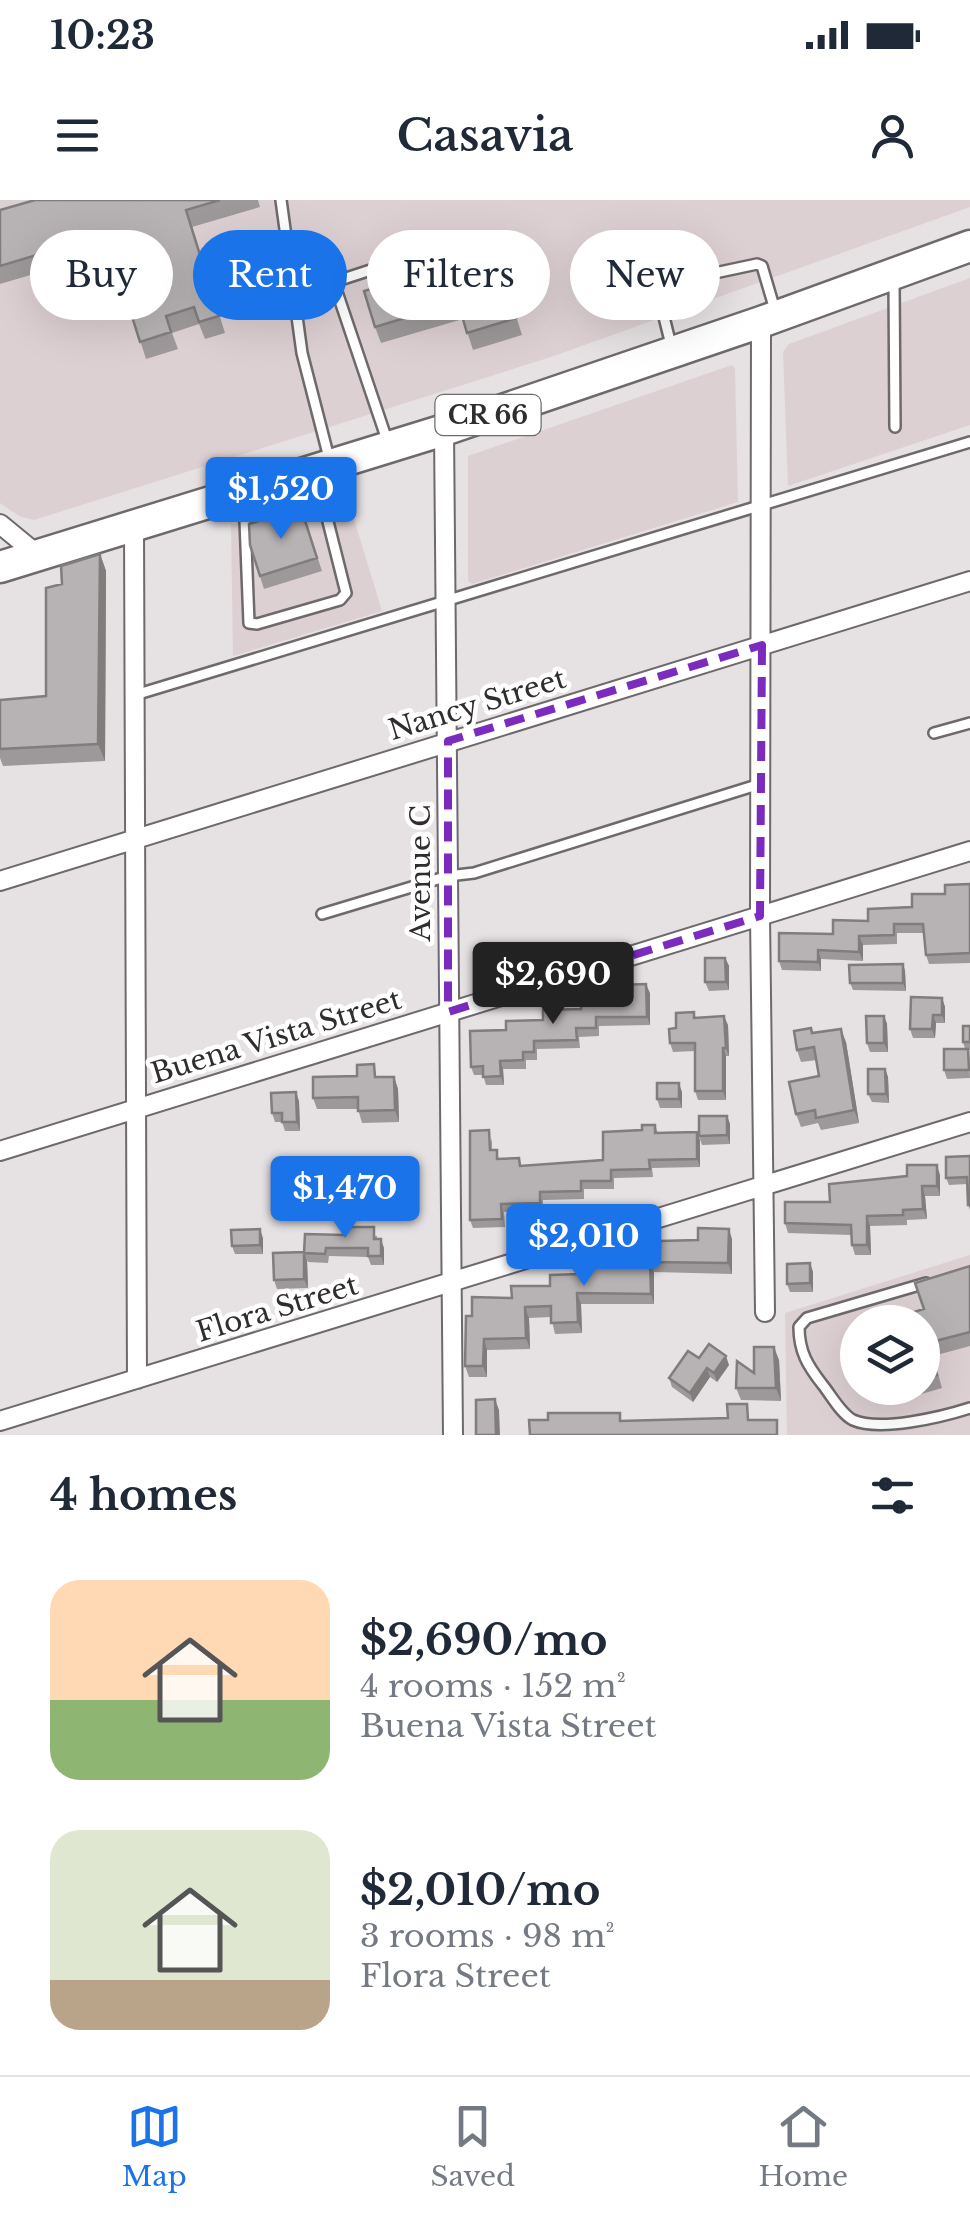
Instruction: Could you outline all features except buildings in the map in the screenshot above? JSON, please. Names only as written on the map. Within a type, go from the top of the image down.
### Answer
[{"type":"main road","name":"CR 66","points":[[0,568],[444,430],[970,246]]},
{"type":"street","points":[[764,1312],[760,916],[762,506],[769,319]]},
{"type":"street","name":"Avenue C","points":[[444,430],[453,1435]]},
{"type":"street","points":[[0,524],[38,556]]},
{"type":"street","points":[[134,526],[137,1379]]},
{"type":"street","name":"Nancy Street","points":[[0,881],[970,581]]},
{"type":"street","name":"Buena Vista Street","points":[[0,1151],[970,850]]},
{"type":"street","name":"Flora Street","points":[[0,1421],[970,1122]]},
{"type":"lane","points":[[244,492],[249,623],[340,600],[346,593],[302,353],[281,200]]},
{"type":"lane","points":[[673,352],[659,297],[668,283],[758,264],[762,266],[769,319]]},
{"type":"lane","points":[[367,271],[340,280],[335,286],[390,447]]},
{"type":"lane","points":[[894,274],[895,427]]},
{"type":"lane","points":[[134,696],[970,442]]},
{"type":"lane","points":[[934,733],[970,723]]},
{"type":"lane","points":[[322,914],[448,876],[474,873],[761,784]]},
{"type":"lane","points":[[934,1280],[807,1318],[799,1328],[799,1342],[806,1364],[849,1419],[870,1425],[970,1408]]},
{"type":"highlighted area","points":[[762,645],[760,916],[448,1012],[448,741]]},
{"type":"shaded area","points":[[0,200],[970,200],[970,207],[720,296],[720,230],[570,230],[570,320],[654,320],[551,357],[34,520],[19,516],[0,503]]},
{"type":"shaded area","points":[[970,278],[970,425],[788,486],[783,352],[789,344]]},
{"type":"shaded area","points":[[732,365],[738,502],[472,584],[468,581],[468,456]]},
{"type":"shaded area","points":[[346,493],[382,611],[233,656],[231,525]]},
{"type":"shaded area","points":[[970,1255],[970,1435],[787,1435],[785,1313]]}]
